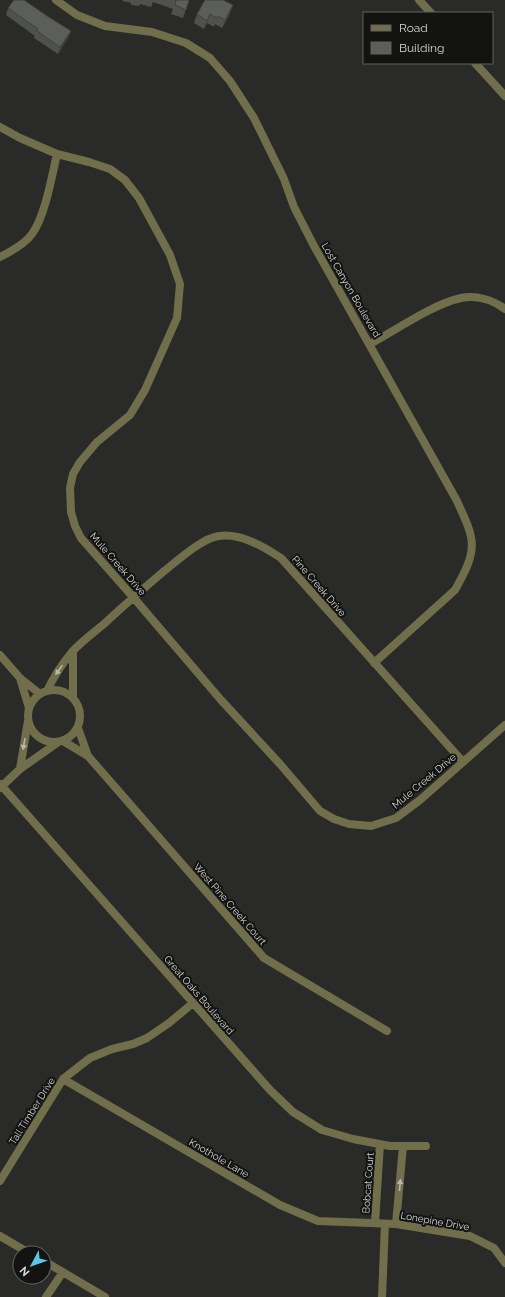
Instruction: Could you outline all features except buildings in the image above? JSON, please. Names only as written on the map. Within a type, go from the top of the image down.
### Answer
[{"type":"street","name":"Lost Canyon Boulevard","points":[[56,0],[77,15],[106,26],[152,32],[186,43],[210,58],[230,81],[254,118],[284,179],[294,207],[314,246],[457,501],[472,538],[470,560],[464,576],[455,590],[374,663]]},
{"type":"street","points":[[419,0],[430,12]]},
{"type":"street","points":[[476,64],[505,96]]},
{"type":"street","name":"Mule Creek Drive","points":[[0,127],[20,138],[57,154],[110,169],[125,180],[139,198],[170,255],[180,284],[177,318],[145,390],[130,414],[97,442],[80,462],[73,474],[70,488],[71,512],[75,526],[81,538],[134,597],[221,700],[280,764],[320,811],[334,819],[349,824],[371,826],[396,818],[420,800],[505,725]]},
{"type":"street","points":[[0,257],[23,243],[32,235],[39,224],[57,154]]},
{"type":"street","points":[[370,344],[436,307],[462,298],[486,298],[498,303],[505,309]]},
{"type":"street","name":"Pine Creek Drive","points":[[44,692],[73,651],[134,597],[192,549],[219,536],[234,537],[250,541],[281,558],[463,762]]},
{"type":"street","points":[[73,651],[73,698]]},
{"type":"street","points":[[0,655],[20,678],[44,692],[59,691],[67,693],[78,705],[80,712],[78,728],[74,734],[20,769],[1,786]]},
{"type":"street","points":[[20,678],[29,708],[20,769]]},
{"type":"street","points":[[29,708],[32,702],[44,692]]},
{"type":"street","points":[[28,720],[30,728],[38,737],[49,742],[60,742]]},
{"type":"street","name":"West Pine Creek Court","points":[[78,728],[88,756],[264,958],[386,1031]]},
{"type":"street","name":"West Pine Creek Court","points":[[60,742],[88,756]]},
{"type":"street","name":"Great Oaks Boulevard","points":[[1,786],[270,1090],[293,1112],[322,1130],[353,1139],[380,1144],[426,1146]]},
{"type":"street","name":"Tall Timber Drive","points":[[0,1181],[63,1079],[90,1058],[112,1049],[133,1044],[147,1038],[169,1023],[193,1003]]},
{"type":"street","name":"Knothole Lane","points":[[63,1079],[280,1205],[318,1221],[375,1223]]},
{"type":"street","name":"Bobcat Court","points":[[375,1223],[380,1144]]},
{"type":"street","points":[[396,1224],[403,1146]]},
{"type":"street","name":"Lonepine Drive","points":[[375,1223],[396,1224],[470,1236],[494,1248],[505,1264]]},
{"type":"street","points":[[382,1297],[385,1224]]},
{"type":"street","points":[[0,1236],[15,1245]]},
{"type":"street","points":[[52,1266],[105,1297]]},
{"type":"street","points":[[46,1297],[63,1272]]}]
